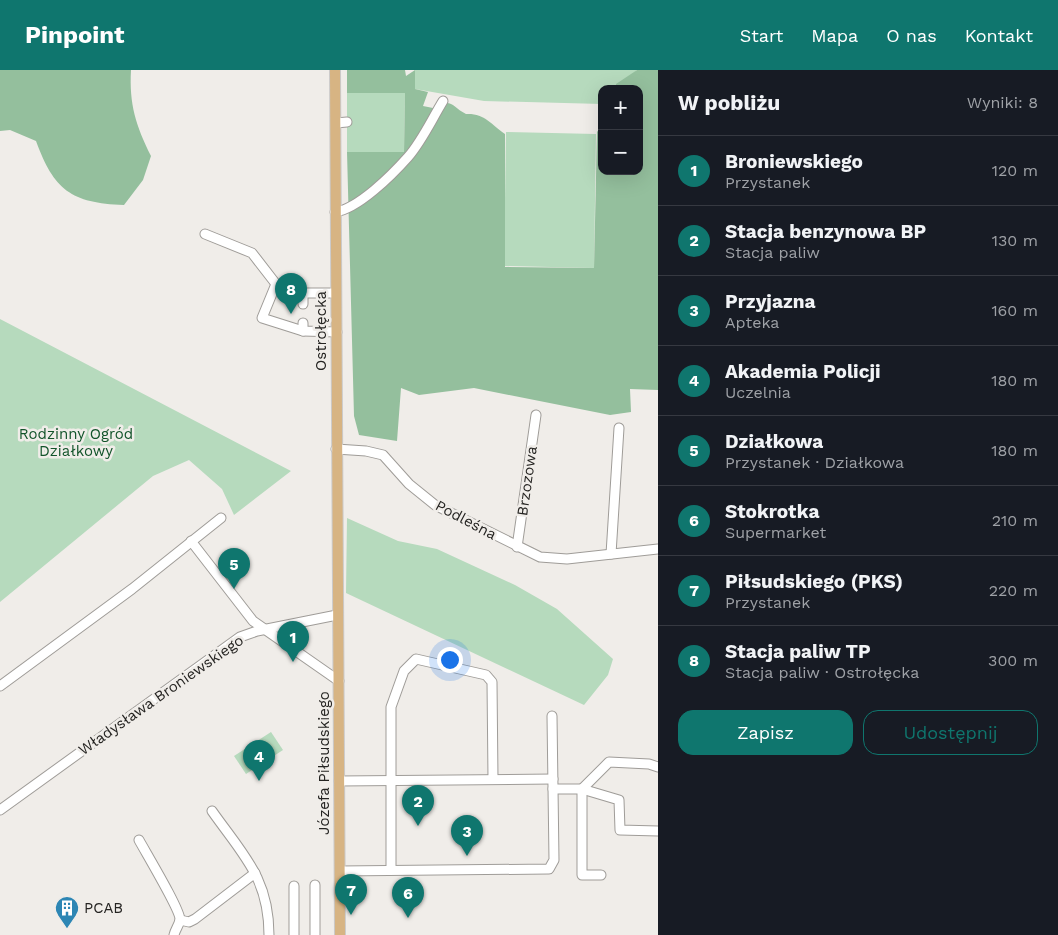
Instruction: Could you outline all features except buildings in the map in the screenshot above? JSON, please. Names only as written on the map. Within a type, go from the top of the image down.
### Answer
[{"type":"main road","name":"Ostrołęcka","points":[[336,70],[337,591]]},
{"type":"main road","name":"Józefa Piłsudskiego","points":[[337,591],[340,935]]},
{"type":"street","points":[[335,212],[346,211],[357,205],[408,156],[444,101]]},
{"type":"street","points":[[336,123],[347,122]]},
{"type":"street","points":[[205,234],[252,253],[276,284],[303,293],[336,293]]},
{"type":"street","points":[[276,284],[262,318],[337,332]]},
{"type":"street","points":[[303,293],[303,304]]},
{"type":"street","name":"Brzozowa","points":[[517,547],[536,415]]},
{"type":"street","points":[[611,554],[619,428]]},
{"type":"street","name":"Podleśna","points":[[336,449],[366,450],[383,456],[409,484],[434,505],[517,547],[547,558],[567,559],[658,549]]},
{"type":"street","points":[[0,686],[132,589],[221,518]]},
{"type":"street","points":[[191,541],[253,621],[339,681]]},
{"type":"street","name":"Władysława Broniewskiego","points":[[0,810],[240,637],[337,615]]},
{"type":"street","points":[[391,869],[391,707],[404,671],[416,659],[486,675],[492,682],[493,779]]},
{"type":"street","points":[[340,871],[549,868],[554,860],[552,716]]},
{"type":"street","points":[[601,875],[582,874],[582,789],[610,762],[658,766]]},
{"type":"street","points":[[339,781],[553,779]]},
{"type":"street","points":[[553,789],[582,789],[619,800],[620,830],[658,831]]},
{"type":"street","points":[[212,811],[255,872],[263,887],[267,904],[269,935]]},
{"type":"street","points":[[139,840],[162,885],[175,904],[180,920],[174,935]]},
{"type":"street","points":[[180,920],[189,922],[195,919],[255,872]]},
{"type":"street","points":[[315,885],[316,935]]},
{"type":"street","points":[[294,886],[294,935]]},
{"type":"green space","points":[[0,70],[131,70],[132,104],[141,135],[151,156],[143,180],[124,205],[90,201],[67,191],[50,171],[36,141],[10,130],[0,131]]},
{"type":"green space","points":[[347,70],[405,70],[406,76],[415,70],[415,89],[428,92],[423,106],[433,108],[448,103],[466,114],[483,117],[505,134],[505,267],[594,268],[597,132],[598,130],[598,175],[643,175],[643,85],[616,84],[637,70],[658,70],[658,390],[630,389],[631,412],[610,415],[474,388],[419,395],[401,388],[397,441],[359,435],[354,416],[347,152],[404,152],[405,93],[347,93]]},
{"type":"green space","points":[[415,70],[637,70],[620,85],[598,85],[598,104],[484,101],[415,89]]},
{"type":"green space","points":[[347,93],[405,93],[404,152],[347,152]]},
{"type":"green space","points":[[506,132],[596,134],[594,268],[504,266]]},
{"type":"green space","name":"Rodzinny Ogród Działkowy","points":[[0,319],[291,471],[234,515],[222,489],[189,460],[153,476],[0,602]]},
{"type":"green space","points":[[347,518],[398,541],[437,549],[515,585],[557,609],[613,659],[608,675],[584,705],[346,593]]},
{"type":"green space","points":[[271,732],[283,750],[246,774],[234,756]]},
{"type":"place","name":"Stacja paliw TP","points":[[291,314]]},
{"type":"place","name":"Działkowa","points":[[234,589]]},
{"type":"place","name":"Broniewskiego","points":[[293,662]]},
{"type":"place","name":"Akademia Policji","points":[[259,781]]},
{"type":"place","name":"Stacja benzynowa BP","points":[[418,826]]},
{"type":"place","name":"Przyjazna","points":[[467,856]]},
{"type":"place","name":"Piłsudskiego (PKS)","points":[[351,915]]},
{"type":"place","name":"Stokrotka","points":[[408,918]]},
{"type":"place","name":"PCAB","points":[[67,929]]}]
